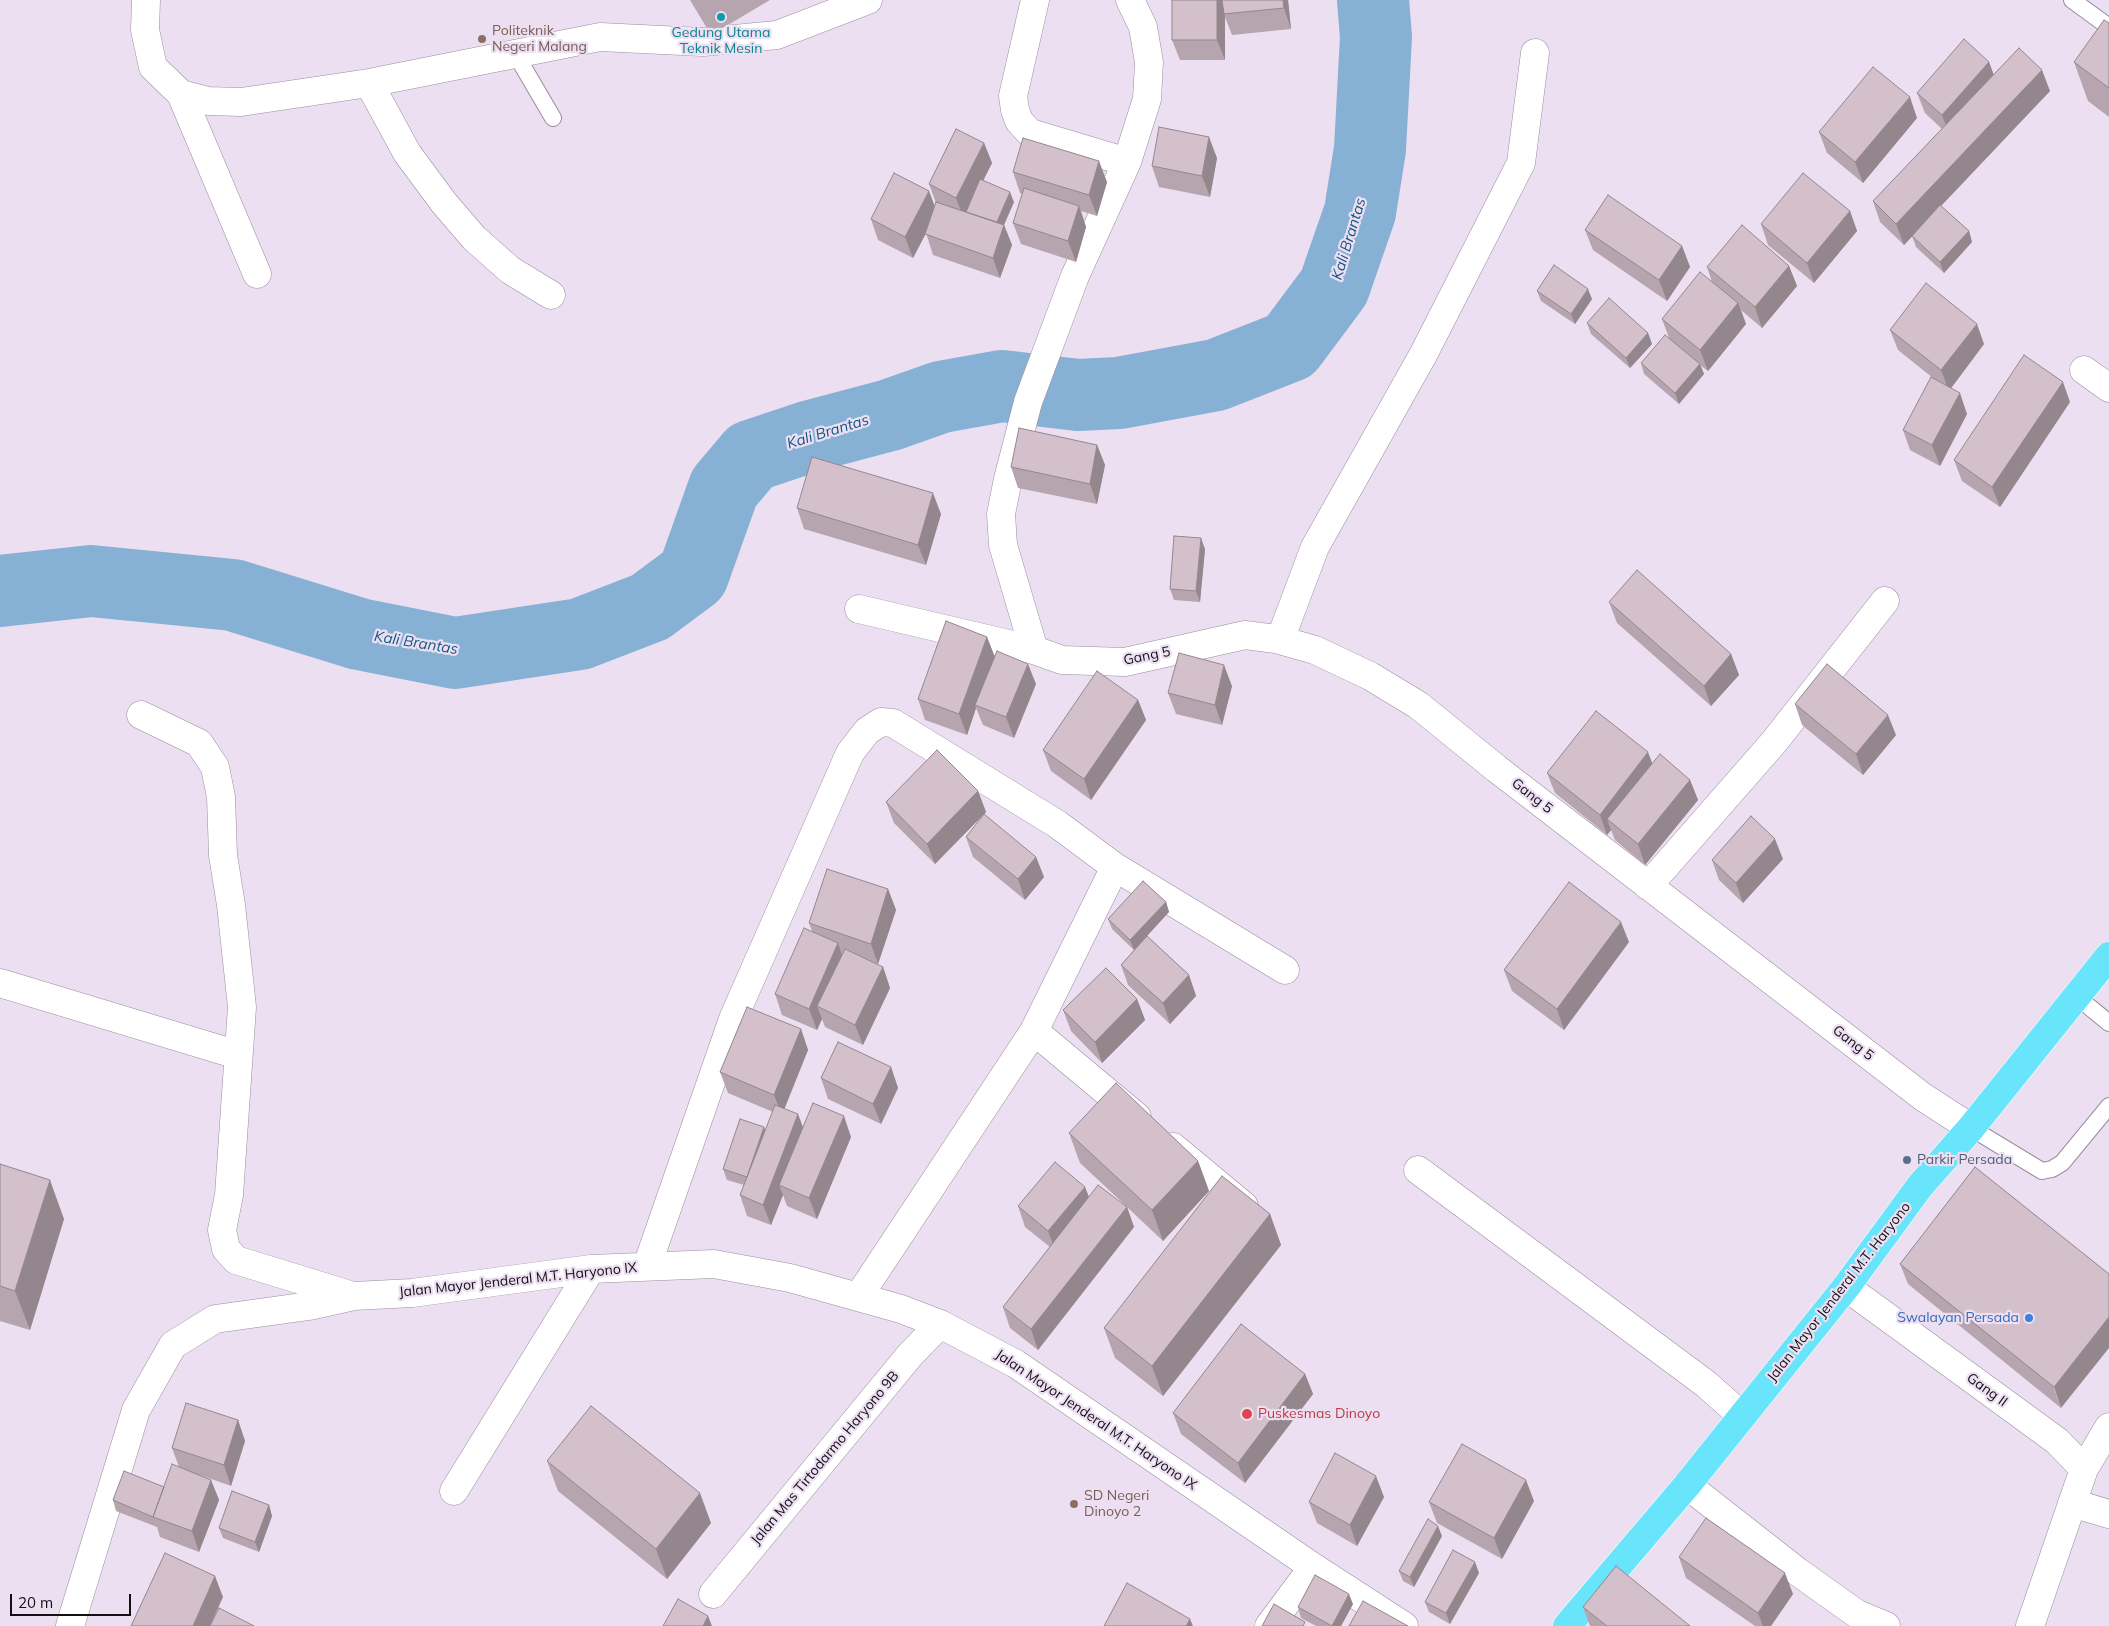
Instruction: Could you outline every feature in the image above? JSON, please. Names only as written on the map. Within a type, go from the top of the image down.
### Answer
[{"type":"main road","name":"Jalan Mayor Jenderal M.T. Haryono","points":[[1567,1626],[1687,1485],[1846,1287],[1920,1186],[1971,1128],[2109,956]]},
{"type":"street","points":[[146,0],[145,30],[153,67],[181,94],[257,274]]},
{"type":"street","points":[[181,94],[208,101],[241,102],[369,83],[600,37],[703,42],[777,35],[868,0]]},
{"type":"street","points":[[1035,0],[1013,96],[1019,122],[1030,133],[1127,162]]},
{"type":"street","points":[[1034,650],[1003,545],[1002,514],[1008,479],[1028,402],[1075,276],[1127,162],[1147,99],[1149,62],[1143,27],[1130,0]]},
{"type":"street","points":[[1280,640],[1316,547],[1423,355],[1521,163],[1535,53]]},
{"type":"street","points":[[369,83],[407,153],[444,203],[474,238],[510,270],[551,295]]},
{"type":"street","points":[[2084,370],[2109,388]]},
{"type":"street","points":[[1648,886],[1774,742],[1885,601]]},
{"type":"street","name":"Gang 5","points":[[859,610],[1034,650],[1062,660],[1125,662],[1245,635],[1280,640],[1315,650],[1370,676],[1418,706],[1648,886],[1923,1097],[1971,1128]]},
{"type":"street","points":[[141,715],[199,743],[215,767],[221,797],[222,855],[231,905],[242,1007],[229,1195],[222,1230],[226,1249],[236,1260],[354,1296]]},
{"type":"street","points":[[647,1266],[733,1019],[850,753],[867,731],[881,722],[893,723],[1057,824],[1115,867],[1285,970]]},
{"type":"street","points":[[859,1296],[1034,1031],[1115,867]]},
{"type":"street","points":[[0,983],[238,1055]]},
{"type":"street","points":[[1034,1031],[1247,1208]]},
{"type":"street","points":[[1418,1170],[1706,1384],[1742,1416]]},
{"type":"street","name":"Jalan Mayor Jenderal M.T. Haryono IX","points":[[70,1626],[136,1410],[173,1345],[215,1319],[309,1306],[354,1296],[412,1293],[592,1269],[714,1264],[790,1278],[859,1296],[940,1324],[1016,1364],[1313,1567],[1404,1626]]},
{"type":"street","points":[[454,1491],[592,1269]]},
{"type":"street","name":"Gang II","points":[[1846,1287],[2057,1441],[2084,1469]]},
{"type":"street","name":"Jalan Mas Tirtodarmo Haryono 9B","points":[[713,1594],[910,1355],[940,1324]]},
{"type":"street","points":[[2030,1626],[2084,1469],[2109,1427]]},
{"type":"street","points":[[1687,1485],[1805,1578],[1857,1614],[1886,1626]]},
{"type":"street","points":[[2072,1503],[2109,1514]]},
{"type":"street","points":[[1268,1626],[1313,1567]]},
{"type":"lane","points":[[2072,0],[2109,27]]},
{"type":"lane","points":[[515,53],[553,118]]},
{"type":"lane","points":[[2076,996],[2109,1023]]},
{"type":"lane","points":[[1971,1128],[2042,1171],[2052,1169],[2062,1163],[2109,1106]]},
{"type":"building","points":[[1172,0],[1217,0],[1217,40],[1172,40]]},
{"type":"building","points":[[1222,0],[1283,0],[1284,8],[1224,14]]},
{"type":"building","points":[[2104,20],[2109,23],[2109,88],[2074,62]]},
{"type":"building","points":[[1964,39],[1989,62],[1942,115],[1917,93]]},
{"type":"building","points":[[2019,48],[2042,70],[1896,224],[1873,201]]},
{"type":"building","points":[[1873,67],[1910,97],[1855,162],[1819,132]]},
{"type":"building","points":[[1159,127],[1209,137],[1202,176],[1152,166]]},
{"type":"building","points":[[956,129],[984,143],[956,198],[929,184]]},
{"type":"building","points":[[1023,138],[1099,161],[1089,195],[1013,172]]},
{"type":"building","points":[[894,173],[929,191],[905,237],[871,219]]},
{"type":"building","points":[[1803,173],[1850,211],[1807,263],[1761,224]]},
{"type":"building","points":[[980,179],[1010,192],[997,222],[966,212]]},
{"type":"building","points":[[1024,188],[1079,206],[1068,241],[1013,223]]},
{"type":"building","points":[[1608,195],[1682,246],[1659,280],[1585,230]]},
{"type":"building","points":[[936,202],[1004,225],[993,258],[925,234]]},
{"type":"building","points":[[1940,205],[1969,231],[1940,262],[1912,236]]},
{"type":"building","points":[[1742,225],[1789,266],[1755,307],[1707,267]]},
{"type":"building","points":[[1554,265],[1588,289],[1571,314],[1537,291]]},
{"type":"building","points":[[1700,272],[1738,303],[1700,350],[1662,319]]},
{"type":"building","points":[[1926,283],[1977,324],[1941,370],[1890,330]]},
{"type":"building","points":[[1609,298],[1648,333],[1626,358],[1587,323]]},
{"type":"building","points":[[1665,335],[1700,364],[1675,393],[1641,363]]},
{"type":"building","points":[[2024,355],[2063,382],[1992,487],[1954,460]]},
{"type":"building","points":[[1931,377],[1960,393],[1932,445],[1903,430]]},
{"type":"building","points":[[1019,428],[1097,445],[1090,484],[1011,467]]},
{"type":"building","points":[[812,457],[933,493],[918,545],[797,508]]},
{"type":"building","points":[[1174,536],[1201,538],[1196,591],[1170,589]]},
{"type":"building","points":[[1637,570],[1731,654],[1704,686],[1609,602]]},
{"type":"building","points":[[946,621],[987,637],[959,714],[918,699]]},
{"type":"building","points":[[997,651],[1028,664],[1006,717],[975,705]]},
{"type":"building","points":[[1179,653],[1224,665],[1215,705],[1168,693]]},
{"type":"building","points":[[1827,664],[1888,715],[1856,754],[1795,704]]},
{"type":"building","points":[[1097,671],[1138,700],[1084,779],[1043,750]]},
{"type":"building","points":[[1596,711],[1648,752],[1600,815],[1547,773]]},
{"type":"building","points":[[937,750],[978,791],[927,844],[886,802]]},
{"type":"building","points":[[1660,754],[1690,780],[1638,844],[1607,819]]},
{"type":"building","points":[[984,814],[1036,857],[1018,879],[966,837]]},
{"type":"building","points":[[1751,816],[1775,839],[1736,883],[1712,860]]},
{"type":"building","points":[[827,869],[888,889],[871,944],[809,923]]},
{"type":"building","points":[[1143,881],[1166,902],[1130,940],[1108,919]]},
{"type":"building","points":[[1569,882],[1621,922],[1557,1009],[1504,970]]},
{"type":"building","points":[[804,928],[838,943],[809,1009],[775,994]]},
{"type":"building","points":[[1147,936],[1189,975],[1163,1003],[1121,965]]},
{"type":"building","points":[[845,949],[883,967],[855,1025],[817,1006]]},
{"type":"building","points":[[1106,968],[1137,999],[1095,1042],[1063,1010]]},
{"type":"building","points":[[747,1007],[801,1029],[774,1095],[720,1072]]},
{"type":"building","points":[[838,1042],[891,1067],[873,1104],[821,1078]]},
{"type":"building","points":[[1116,1083],[1198,1161],[1152,1210],[1069,1133]]},
{"type":"building","points":[[813,1103],[844,1116],[809,1198],[779,1185]]},
{"type":"building","points":[[775,1105],[798,1114],[763,1205],[740,1195]]},
{"type":"building","points":[[740,1119],[764,1127],[747,1177],[723,1169]]},
{"type":"building","points":[[1055,1162],[1085,1187],[1048,1231],[1018,1206]]},
{"type":"building","points":[[0,1164],[50,1180],[15,1291],[0,1286]]},
{"type":"building","name":"Swalayan Persada","points":[[1975,1167],[2109,1274],[2109,1317],[2054,1387],[1900,1264]]},
{"type":"building","points":[[1222,1176],[1270,1214],[1152,1366],[1104,1328]]},
{"type":"building","points":[[1098,1185],[1127,1207],[1031,1329],[1003,1307]]},
{"type":"building","name":"Puskesmas Dinoyo","points":[[1241,1324],[1305,1374],[1238,1463],[1173,1413]]},
{"type":"building","points":[[186,1403],[238,1420],[224,1465],[172,1448]]},
{"type":"building","points":[[591,1406],[700,1493],[656,1549],[547,1461]]},
{"type":"building","points":[[1462,1444],[1526,1480],[1494,1538],[1429,1502]]},
{"type":"building","points":[[1335,1453],[1376,1476],[1350,1525],[1309,1502]]},
{"type":"building","points":[[172,1464],[211,1480],[192,1531],[153,1517]]},
{"type":"building","points":[[124,1471],[164,1487],[153,1517],[113,1500]]},
{"type":"building","points":[[232,1491],[269,1505],[255,1542],[219,1528]]},
{"type":"building","points":[[1706,1518],[1785,1573],[1758,1613],[1679,1557]]},
{"type":"building","points":[[1428,1519],[1438,1526],[1410,1577],[1399,1571]]},
{"type":"building","points":[[1453,1550],[1475,1562],[1446,1613],[1425,1602]]},
{"type":"building","points":[[165,1553],[215,1576],[193,1626],[131,1626]]},
{"type":"building","points":[[1616,1566],[1690,1626],[1607,1626],[1583,1607]]},
{"type":"building","points":[[1315,1575],[1349,1594],[1332,1626],[1298,1607]]},
{"type":"building","points":[[1127,1583],[1190,1619],[1186,1626],[1104,1626]]},
{"type":"building","points":[[678,1599],[708,1616],[703,1626],[663,1626]]},
{"type":"building","points":[[1363,1601],[1408,1626],[1349,1626]]},
{"type":"building","points":[[1274,1604],[1305,1622],[1303,1626],[1262,1626]]},
{"type":"building","points":[[219,1608],[254,1626],[210,1626]]},
{"type":"waterway","name":"Kali Brantas","points":[[0,591],[91,581],[233,595],[359,634],[455,653],[580,634],[650,607],[693,575],[724,488],[751,456],[811,436],[890,415],[941,397],[1002,386],[1078,395],[1119,393],[1216,375],[1290,346],[1334,287],[1360,212],[1370,149],[1376,37],[1373,0]]},
{"type":"place","name":"Gedung Utama Teknik Mesin","points":[[721,17]]},
{"type":"place","name":"Politeknik Negeri Malang","points":[[482,39]]},
{"type":"place","name":"Parkir Persada","points":[[1907,1160]]},
{"type":"place","name":"Swalayan Persada","points":[[2029,1318]]},
{"type":"place","name":"Puskesmas Dinoyo","points":[[1247,1414]]},
{"type":"place","name":"SD Negeri Dinoyo 2","points":[[1074,1504]]}]
